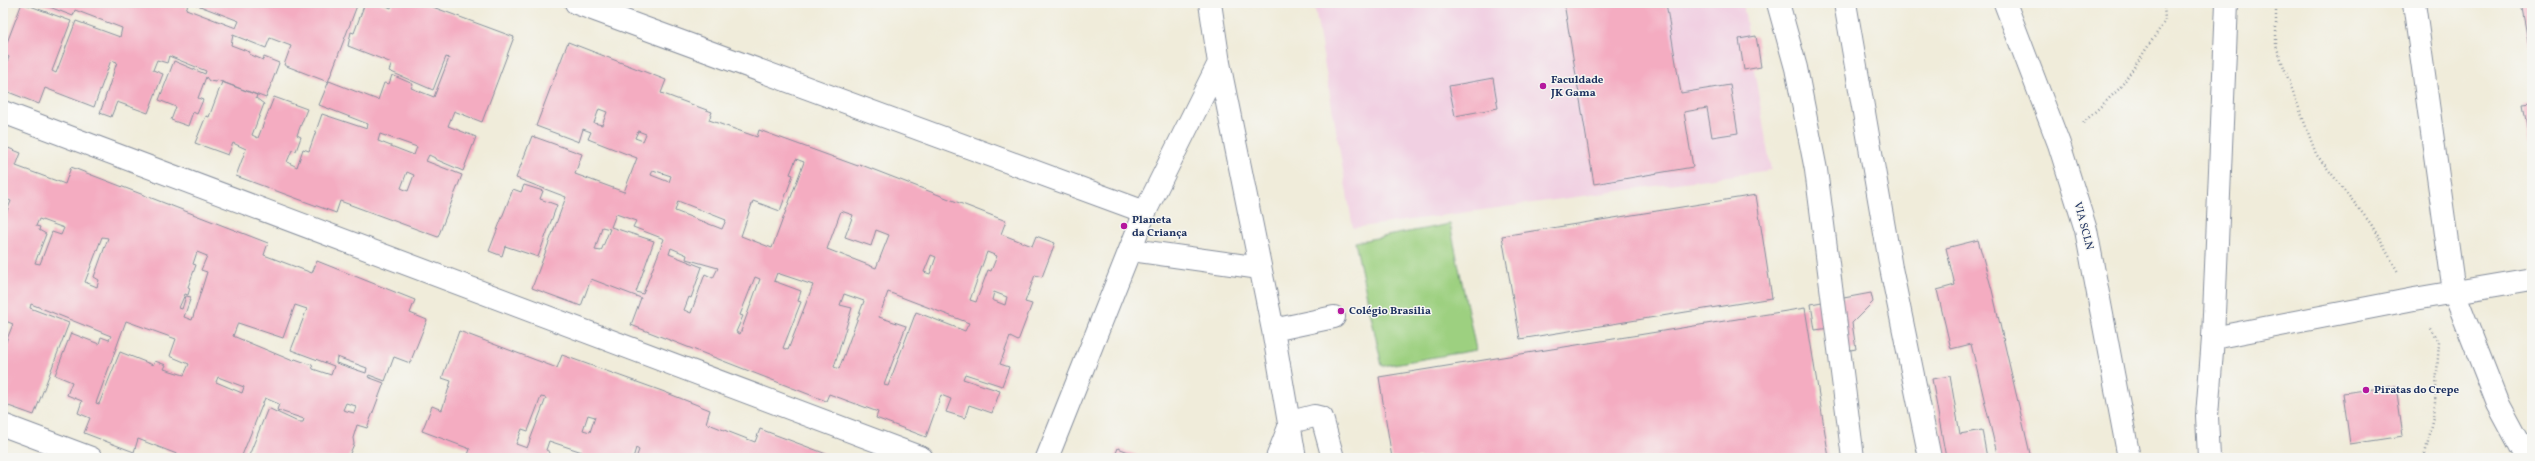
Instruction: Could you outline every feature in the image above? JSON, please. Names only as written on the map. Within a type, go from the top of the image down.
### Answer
[{"type":"street","points":[[576,3],[1145,212]]},
{"type":"street","points":[[1210,3],[1220,63],[1260,268],[1274,330],[1291,422],[1295,458]]},
{"type":"street","points":[[1778,3],[1796,68],[1816,170],[1853,458]]},
{"type":"street","points":[[1845,3],[1891,268],[1930,458]]},
{"type":"street","name":"VIA SCLN","points":[[2005,3],[2059,144],[2086,230],[2129,458]]},
{"type":"street","points":[[2209,458],[2207,416],[2214,338],[2227,3]]},
{"type":"street","points":[[2414,3],[2454,292],[2498,404],[2521,452],[2527,458]]},
{"type":"street","points":[[1047,458],[1132,250],[1145,212],[1220,63]]},
{"type":"street","points":[[3,112],[922,458]]},
{"type":"street","points":[[1132,250],[1260,268]]},
{"type":"street","points":[[2214,338],[2414,299],[2532,279]]},
{"type":"street","points":[[1274,330],[1334,318]]},
{"type":"street","points":[[1291,422],[1314,416],[1322,418],[1333,458]]},
{"type":"street","points":[[1277,458],[1291,422]]},
{"type":"street","points":[[3,425],[91,458]]},
{"type":"path","points":[[2059,144],[2120,88],[2165,21],[2164,3]]},
{"type":"path","points":[[2276,3],[2276,46],[2316,154],[2371,224],[2439,342],[2434,417],[2424,458]]},
{"type":"shaded area","name":"Faculdade JK Gama","points":[[1314,3],[1743,3],[1771,170],[1353,228]]},
{"type":"green space","points":[[1450,224],[1476,350],[1382,366],[1355,242]]},
{"type":"building","points":[[22,3],[71,21],[52,71],[56,73],[76,21],[120,37],[122,28],[75,10],[73,16],[39,3],[189,3],[186,9],[236,28],[239,21],[192,3],[358,3],[328,82],[284,65],[291,46],[270,38],[266,48],[233,35],[231,45],[250,52],[249,54],[263,60],[264,57],[279,63],[266,98],[217,80],[216,82],[209,81],[206,77],[198,98],[203,100],[197,114],[193,112],[188,126],[171,120],[176,107],[159,100],[174,61],[205,74],[206,71],[169,56],[167,63],[157,60],[153,70],[163,74],[148,113],[117,102],[111,117],[100,113],[117,62],[111,60],[94,107],[45,88],[39,104],[3,90],[3,72],[9,57],[3,53]]},
{"type":"building","points":[[365,3],[380,3],[391,8],[393,3],[422,3],[514,37],[482,122],[454,111],[448,126],[476,137],[463,171],[429,155],[426,161],[462,175],[438,237],[340,201],[336,213],[236,176],[246,149],[233,143],[228,155],[195,143],[206,116],[209,117],[222,82],[257,95],[256,98],[264,104],[252,135],[258,138],[274,97],[307,109],[297,135],[301,137],[296,151],[292,150],[287,162],[297,167],[303,149],[309,151],[322,114],[367,129],[368,124],[319,105],[329,81],[378,100],[384,83],[389,84],[392,75],[413,84],[411,88],[434,97],[449,58],[446,57],[433,90],[389,71],[392,63],[348,46],[351,32],[354,33]],"holes":[[[380,134],[417,147],[414,155],[378,141]],[[407,172],[414,175],[408,191],[401,188]]]},
{"type":"building","points":[[1564,3],[1666,3],[1681,93],[1730,85],[1738,133],[1712,137],[1707,108],[1684,112],[1693,167],[1594,184]]},
{"type":"building","points":[[2521,3],[2532,3],[2532,46],[2529,46]]},
{"type":"building","points":[[1756,36],[1761,67],[1744,70],[1739,39]]},
{"type":"building","points":[[568,42],[666,80],[661,93],[712,112],[709,120],[757,137],[759,130],[858,166],[859,164],[1006,221],[1001,234],[1032,246],[1036,236],[1055,243],[1042,277],[1035,275],[1025,302],[1032,304],[1018,341],[1010,337],[1000,364],[1009,367],[1002,386],[965,374],[963,379],[1000,391],[992,413],[969,405],[965,418],[946,412],[951,399],[941,395],[926,437],[876,418],[878,412],[829,394],[826,401],[631,325],[641,298],[591,279],[581,306],[532,288],[566,197],[516,178],[532,136],[582,154],[575,174],[624,192],[637,158],[588,139],[591,132],[583,129],[579,142],[536,126]],"holes":[[[599,109],[607,112],[602,125],[594,123]],[[638,131],[646,134],[643,141],[635,138]],[[796,159],[804,162],[772,248],[741,236],[753,201],[780,211],[793,175],[790,174]],[[653,170],[671,176],[669,182],[651,175]],[[678,201],[726,220],[722,229],[675,211]],[[841,211],[853,215],[845,237],[871,246],[876,230],[889,235],[876,268],[827,249]],[[616,214],[636,221],[633,227],[664,239],[643,294],[636,292],[654,241],[611,227]],[[602,227],[610,229],[601,251],[595,250]],[[671,248],[687,255],[686,259],[718,268],[713,278],[705,274],[691,313],[684,310],[689,297],[691,298],[702,267],[669,254]],[[987,252],[997,256],[991,271],[988,270],[976,302],[970,300]],[[931,255],[936,257],[930,274],[924,272]],[[777,273],[813,285],[788,350],[783,348],[801,302],[798,301],[801,291],[774,281]],[[755,277],[760,279],[740,334],[736,332],[743,316],[740,315]],[[888,292],[969,323],[965,331],[916,312],[888,386],[884,385],[906,326],[879,317]],[[994,292],[1007,297],[1005,305],[992,300]],[[844,294],[864,301],[839,369],[834,367],[852,308],[840,305]]]},
{"type":"building","points":[[1493,78],[1498,108],[1455,116],[1449,86]]},
{"type":"building","points":[[2532,103],[2532,143],[2530,144],[2523,104]]},
{"type":"building","points":[[3,146],[21,153],[16,166],[65,184],[71,167],[268,243],[264,255],[312,273],[317,261],[415,300],[410,313],[427,320],[410,363],[394,357],[385,381],[369,375],[368,377],[384,383],[367,428],[357,425],[353,438],[354,444],[348,458],[248,458],[268,408],[298,422],[303,422],[304,419],[277,410],[279,404],[265,398],[241,458],[187,458],[138,439],[134,452],[84,433],[90,418],[78,413],[82,401],[67,395],[72,382],[55,375],[71,333],[99,344],[101,337],[109,340],[111,336],[31,304],[30,308],[69,323],[34,415],[3,404],[3,349],[13,324],[3,320],[3,221],[11,201],[4,198],[3,201]],"holes":[[[39,219],[64,228],[61,235],[52,232],[40,264],[35,263],[46,234],[39,230],[40,227],[36,226]],[[102,237],[108,238],[94,277],[99,280],[97,287],[85,282]],[[197,252],[207,256],[201,270],[207,272],[192,320],[184,317],[191,297],[186,296],[182,309],[179,308],[185,294],[188,295],[190,288],[188,287],[196,265],[193,264]],[[295,305],[307,309],[291,350],[334,366],[331,375],[313,369],[312,365],[295,359],[293,361],[233,336],[238,323],[283,338]],[[126,321],[176,339],[170,356],[189,364],[184,375],[164,369],[166,365],[155,361],[153,365],[120,352],[99,404],[96,403]],[[337,357],[367,368],[366,373],[336,363]],[[218,377],[244,387],[242,393],[216,382]],[[346,403],[356,406],[354,413],[343,410]]]},
{"type":"building","points":[[524,185],[543,191],[540,199],[557,205],[538,257],[505,246],[502,256],[489,251],[513,189],[521,192]]},
{"type":"building","points":[[1756,195],[1772,298],[1520,339],[1502,236]]},
{"type":"building","points":[[1978,240],[1992,290],[2031,458],[1998,458],[1971,344],[1951,349],[1937,290],[1955,285],[1946,248]]},
{"type":"building","points":[[1871,293],[1873,302],[1852,323],[1856,349],[1834,353],[1830,328],[1815,330],[1811,304]]},
{"type":"building","points":[[1805,308],[1829,458],[1392,458],[1379,377]]},
{"type":"building","points":[[459,331],[557,368],[562,355],[662,391],[710,410],[706,423],[755,442],[760,429],[837,458],[636,458],[639,450],[636,448],[633,458],[580,458],[582,452],[549,441],[546,450],[550,452],[547,458],[467,458],[470,449],[422,431],[432,406],[442,410],[451,381],[442,378]],"holes":[[[541,397],[546,398],[527,448],[516,444],[522,429],[528,431]],[[588,415],[595,417],[590,432],[583,430]]]},
{"type":"building","points":[[1950,376],[1960,434],[1982,430],[1987,458],[1946,458],[1932,379]]},
{"type":"building","points":[[2396,386],[2403,436],[2350,444],[2343,393]]},
{"type":"building","points":[[1118,448],[1144,458],[1114,458]]},
{"type":"place","name":"Faculdade JK Gama","points":[[1543,86]]},
{"type":"place","name":"Planeta da Criança","points":[[1124,226]]},
{"type":"place","name":"Colégio Brasilia","points":[[1341,311]]},
{"type":"place","name":"Piratas do Crepe","points":[[2366,390]]}]
